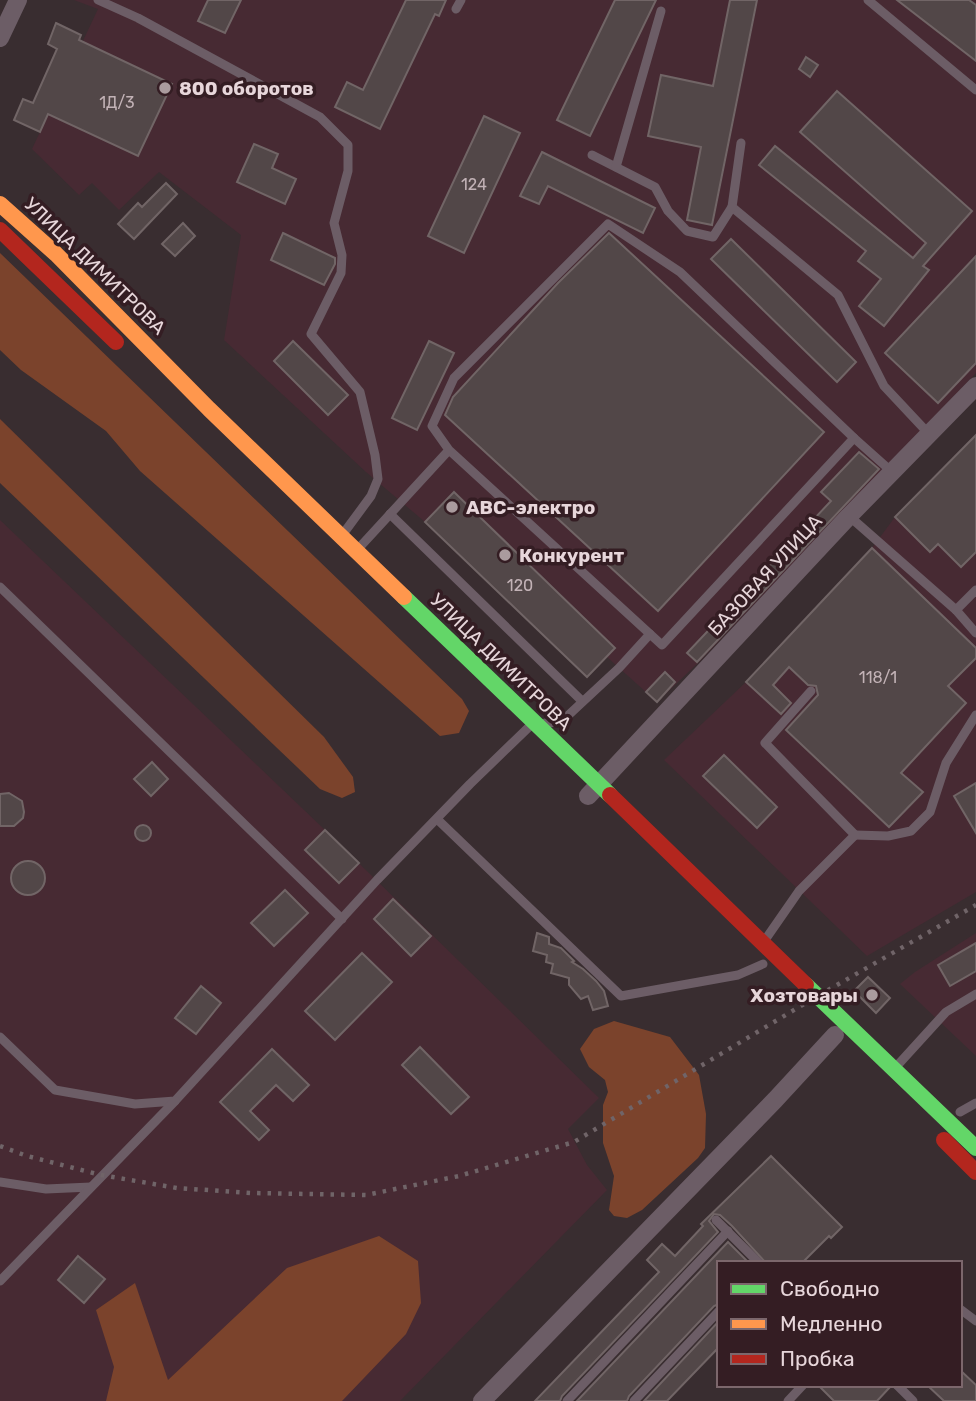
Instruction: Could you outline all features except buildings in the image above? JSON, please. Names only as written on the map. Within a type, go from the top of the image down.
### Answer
[{"type":"main road","name":"УЛИЦА ДИМИТРОВА","points":[[0,204],[56,254],[209,409],[357,550],[524,731],[764,942],[976,1148]]},
{"type":"main road","name":"УЛИЦА ДИМИТРОВА","points":[[0,230],[130,355]]},
{"type":"main road","name":"УЛИЦА ДИМИТРОВА","points":[[200,422],[463,676]]},
{"type":"main road","name":"УЛИЦА ДИМИТРОВА","points":[[589,789],[863,1062]]},
{"type":"main road","points":[[929,1126],[976,1172]]},
{"type":"street","points":[[0,38],[18,0]]},
{"type":"street","name":"БАЗОВАЯ УЛИЦА","points":[[589,789],[891,471],[976,386]]},
{"type":"street","points":[[482,1401],[766,1110],[835,1035]]},
{"type":"lane","points":[[98,0],[138,18],[320,117],[348,145],[348,171],[334,223],[342,255],[341,273],[311,334],[360,392],[378,479],[371,496],[342,536]]},
{"type":"lane","points":[[868,0],[976,90]]},
{"type":"lane","points":[[616,167],[662,11]]},
{"type":"lane","points":[[592,155],[655,187],[668,211],[687,231],[713,236],[732,206],[741,143]]},
{"type":"lane","points":[[732,206],[838,295],[884,386],[928,433]]},
{"type":"lane","points":[[854,438],[662,645],[449,450],[432,426],[454,378],[608,224],[680,272],[891,471]]},
{"type":"lane","points":[[357,550],[449,450]]},
{"type":"lane","points":[[390,514],[582,701]]},
{"type":"lane","points":[[849,516],[956,610],[976,633]]},
{"type":"lane","points":[[0,587],[342,919]]},
{"type":"lane","points":[[956,610],[976,590]]},
{"type":"lane","points":[[0,1281],[175,1101],[342,919],[524,731],[561,722],[619,668],[650,634]]},
{"type":"lane","points":[[811,691],[765,743],[855,835],[888,836],[911,831],[930,812],[946,763],[976,715]]},
{"type":"lane","points":[[437,819],[621,996],[738,975],[763,964]]},
{"type":"lane","points":[[764,942],[799,891],[855,835]]},
{"type":"lane","points":[[895,1068],[946,1012],[976,994]]},
{"type":"lane","points":[[0,1037],[55,1090],[135,1104],[175,1101]]},
{"type":"lane","points":[[960,1112],[976,1103]]},
{"type":"lane","points":[[0,1182],[46,1189],[91,1187]]},
{"type":"lane","points":[[716,1220],[757,1261]]},
{"type":"lane","points":[[568,1401],[727,1231]]},
{"type":"lane","points":[[634,1401],[717,1313]]},
{"type":"lane","points":[[788,1401],[801,1387]]},
{"type":"lane","points":[[899,1387],[913,1401]]},
{"type":"shaded area","points":[[74,0],[976,0],[976,373],[698,663],[657,702],[607,657],[587,677],[425,522],[366,472],[224,340],[241,235],[159,172],[119,210],[92,183],[79,195],[32,149],[98,9]]},
{"type":"shaded area","points":[[0,253],[462,699],[469,711],[459,733],[440,736],[140,471],[106,431],[21,370],[0,350]]},
{"type":"shaded area","points":[[0,419],[324,737],[353,777],[355,792],[342,798],[320,789],[0,483]]},
{"type":"shaded area","points":[[976,435],[976,892],[867,956],[664,760],[746,682],[872,548],[895,517]]},
{"type":"shaded area","points":[[0,520],[325,830],[599,1098],[568,1129],[587,1165],[607,1190],[400,1401],[0,1401]]},
{"type":"shaded area","points":[[976,933],[976,1056],[900,984]]},
{"type":"shaded area","points":[[614,1021],[670,1037],[699,1075],[706,1114],[705,1148],[698,1158],[642,1210],[627,1218],[614,1216],[609,1210],[614,1176],[603,1143],[603,1105],[608,1092],[605,1080],[589,1067],[580,1049],[594,1029]]},
{"type":"shaded area","points":[[379,1236],[418,1261],[421,1303],[406,1334],[342,1401],[106,1401],[114,1367],[96,1310],[135,1283],[168,1380],[287,1268]]},
{"type":"railway","points":[[0,1146],[27,1156],[101,1175],[177,1188],[251,1193],[366,1195],[459,1176],[574,1142],[976,905]]},
{"type":"traffic: fast","points":[[404,597],[610,795]]},
{"type":"traffic: fast","points":[[806,985],[976,1148]]},
{"type":"traffic: slow","points":[[0,204],[56,254],[209,409],[404,597]]},
{"type":"traffic: jam","points":[[0,230],[116,342]]},
{"type":"traffic: jam","points":[[610,795],[806,985]]},
{"type":"traffic: jam","points":[[944,1140],[976,1172]]},
{"type":"place","name":"800 оборотов","points":[[165,88]]},
{"type":"place","name":"АВС-электро","points":[[452,507]]},
{"type":"place","name":"Конкурент","points":[[505,555]]},
{"type":"place","name":"Хозтовары","points":[[872,995]]}]
